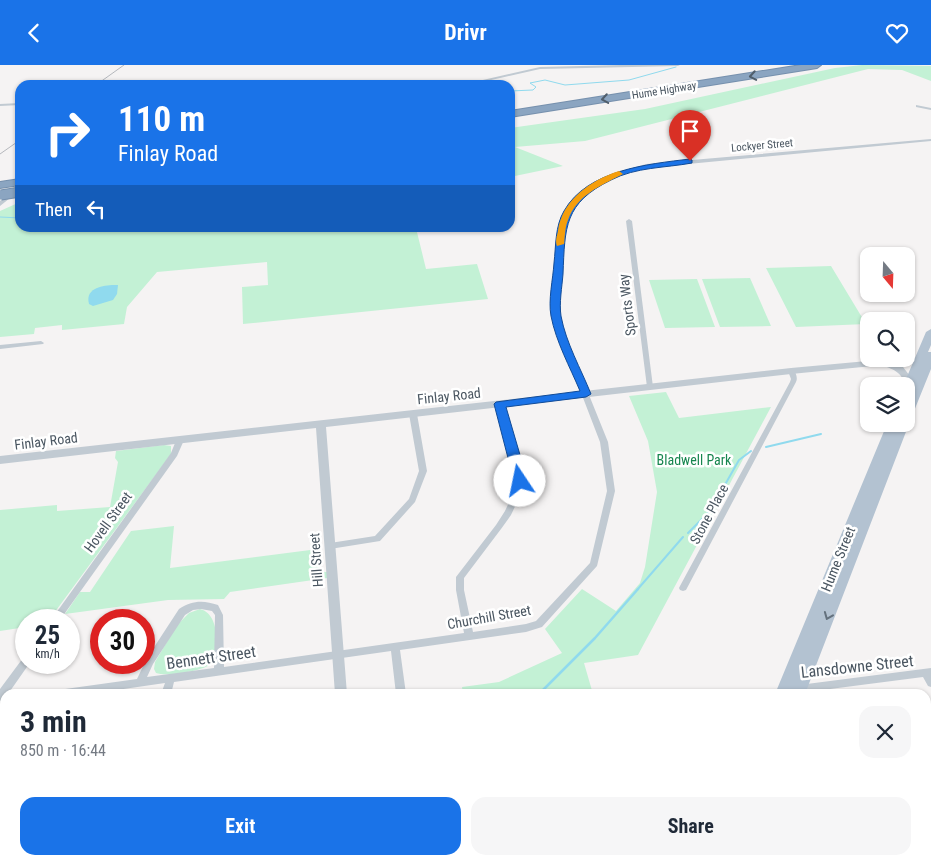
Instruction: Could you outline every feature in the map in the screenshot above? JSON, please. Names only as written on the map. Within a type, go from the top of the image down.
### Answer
[{"type":"highway","name":"Hume Highway","points":[[515,105],[765,65]]},
{"type":"highway","name":"Hume Highway","points":[[515,113],[817,65]]},
{"type":"highway","points":[[0,185],[15,186]]},
{"type":"highway","points":[[0,195],[15,188]]},
{"type":"main road","points":[[915,392],[927,359],[931,332]]},
{"type":"main road","points":[[915,377],[927,359]]},
{"type":"main road","name":"Hume Street","points":[[793,689],[889,432]]},
{"type":"main road","name":"Hume Street","points":[[793,689],[900,432]]},
{"type":"street","points":[[487,80],[544,68],[678,65]]},
{"type":"street","points":[[0,105],[15,104]]},
{"type":"street","points":[[918,106],[931,109]]},
{"type":"street","name":"Lockyer Street","points":[[586,394],[558,326],[556,301],[563,221],[576,200],[597,183],[632,169],[659,164],[931,140]]},
{"type":"street","points":[[0,204],[15,190]]},
{"type":"street","name":"Sports Way","points":[[629,221],[650,387]]},
{"type":"street","points":[[0,347],[40,343]]},
{"type":"street","name":"Finlay Road","points":[[0,460],[860,364]]},
{"type":"street","points":[[896,367],[900,369],[904,377]]},
{"type":"street","name":"Stone Place","points":[[684,588],[793,383],[794,379],[791,371]]},
{"type":"street","name":"Churchill Street","points":[[338,654],[526,628],[539,624],[594,564],[611,491],[604,442],[586,394]]},
{"type":"street","points":[[469,635],[460,590],[460,577],[506,517],[520,481],[500,404]]},
{"type":"street","points":[[330,546],[377,539],[412,500],[423,471],[413,414]]},
{"type":"street","name":"Hill Street","points":[[321,424],[341,689]]},
{"type":"street","name":"Hovell Street","points":[[63,609],[174,454],[180,439]]},
{"type":"street","points":[[140,682],[150,661],[182,612],[188,607],[198,604],[215,608],[219,615],[219,672]]},
{"type":"street","points":[[395,646],[400,689]]},
{"type":"street","name":"Bennett Street","points":[[92,689],[338,654]]},
{"type":"street","points":[[928,673],[931,683]]},
{"type":"street","name":"Lansdowne Street","points":[[807,689],[928,673]]},
{"type":"street","points":[[6,689],[17,674]]},
{"type":"street","points":[[168,689],[171,678]]},
{"type":"green space","points":[[862,65],[931,66],[931,81],[902,70],[868,69],[585,141],[515,147],[515,127],[645,109],[835,68]]},
{"type":"green space","points":[[515,147],[563,166],[515,176]]},
{"type":"green space","points":[[15,204],[15,232],[417,232],[426,269],[477,264],[488,299],[243,324],[242,287],[268,285],[267,262],[157,272],[127,307],[124,324],[62,330],[62,325],[35,328],[34,334],[0,337],[0,211]]},
{"type":"green space","points":[[831,266],[860,314],[860,324],[796,327],[766,268]]},
{"type":"green space","points":[[750,278],[771,326],[720,327],[702,279]]},
{"type":"green space","points":[[697,279],[715,327],[665,328],[649,280]]},
{"type":"green space","name":"Bladwell Park","points":[[666,392],[679,418],[771,407],[638,655],[584,663],[592,689],[462,689],[462,687],[499,682],[562,653],[545,629],[582,589],[616,611],[640,583],[645,567],[657,492],[648,441],[629,396]]},
{"type":"green space","points":[[164,445],[171,446],[171,454],[57,609],[15,609],[15,629],[0,631],[0,510],[57,505],[57,511],[110,507],[118,462],[115,458],[116,451]]},
{"type":"green space","points":[[174,526],[170,568],[318,549],[320,572],[327,572],[327,578],[230,592],[224,599],[168,600],[90,609],[90,611],[80,612],[80,609],[68,609],[80,592],[90,592],[131,531]]},
{"type":"green space","points":[[200,609],[207,612],[211,618],[216,633],[216,641],[214,658],[211,664],[207,667],[184,673],[156,673],[155,662],[177,625],[189,613]]},
{"type":"water","points":[[118,285],[117,294],[113,300],[93,306],[89,304],[88,299],[91,292],[98,287]]},
{"type":"waterway","points":[[515,91],[533,90],[536,87],[530,83],[545,80],[565,85],[629,80],[676,67]]},
{"type":"waterway","points":[[0,217],[15,218]]},
{"type":"waterway","points":[[766,447],[821,434]]},
{"type":"waterway","points":[[688,533],[710,511],[739,460],[751,451]]},
{"type":"waterway","points":[[637,590],[683,537]]},
{"type":"waterway","points":[[544,689],[595,638],[638,589]]},
{"type":"railway","points":[[103,80],[124,65]]},
{"type":"railway","points":[[0,154],[15,144]]},
{"type":"slow traffic","points":[[560,244],[563,221],[567,211],[576,200],[597,183],[619,174]]},
{"type":"route","points":[[520,481],[500,404],[586,394],[562,337],[556,315],[561,234],[567,211],[587,190],[610,177],[646,166],[690,161]]}]
